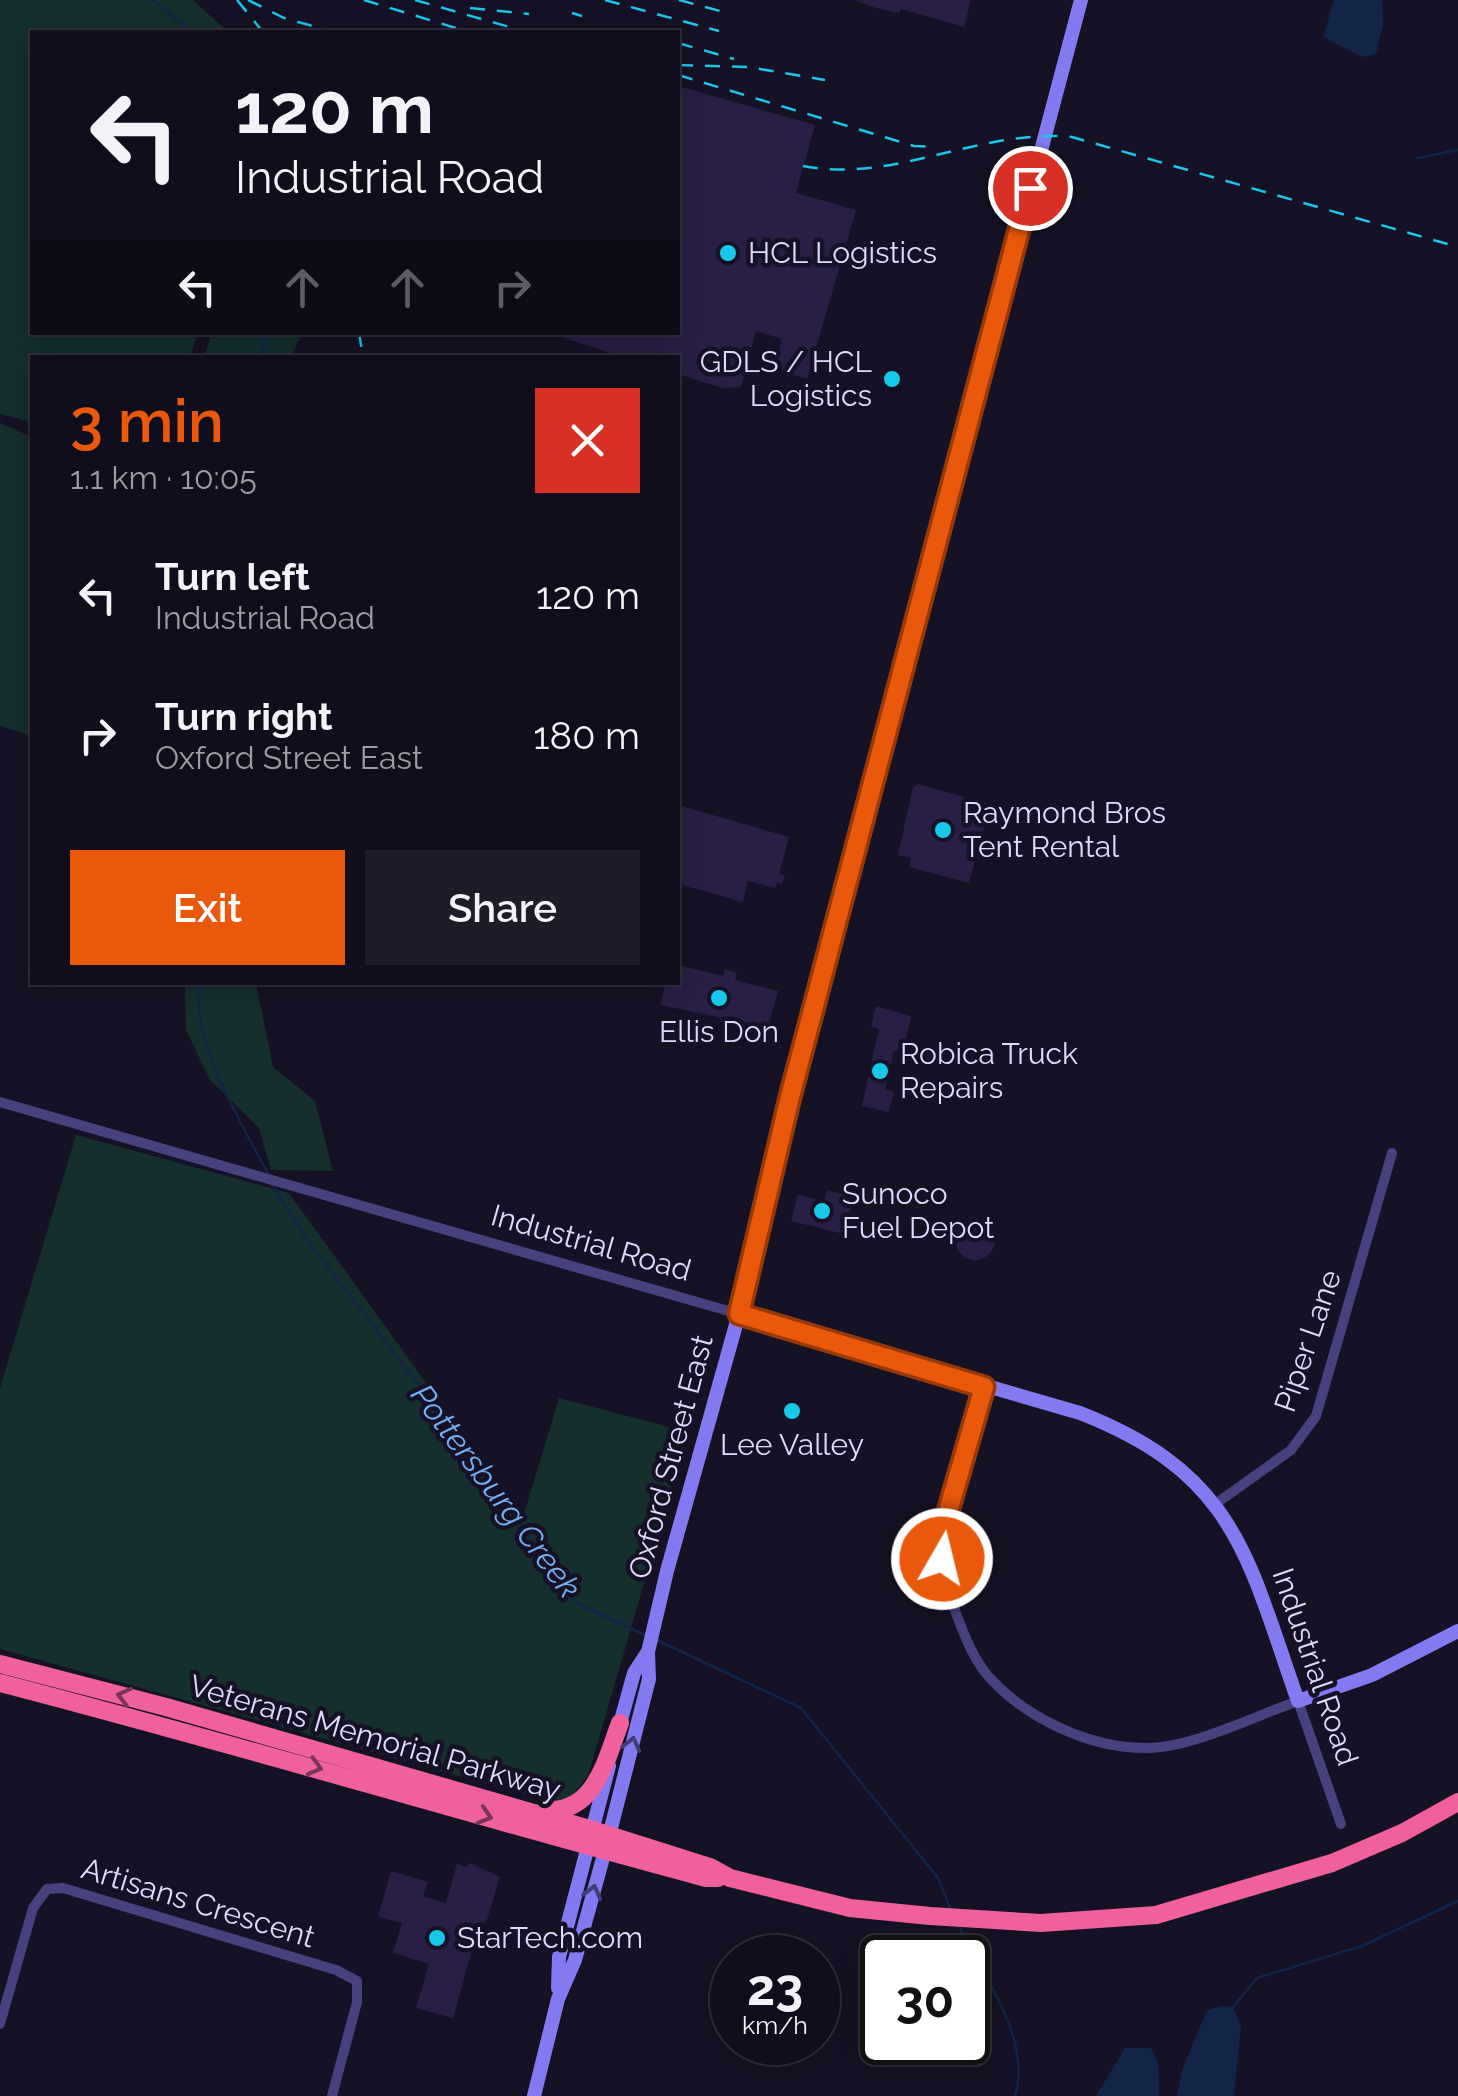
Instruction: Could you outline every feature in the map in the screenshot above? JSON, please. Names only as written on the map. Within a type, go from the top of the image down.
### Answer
[{"type":"highway","name":"Veterans Memorial Parkway","points":[[0,1664],[166,1706],[521,1809],[598,1841]]},
{"type":"highway","name":"Veterans Memorial Parkway","points":[[0,1683],[392,1788],[710,1867],[730,1878],[850,1908],[930,1916],[1041,1922],[1156,1915],[1332,1863],[1402,1833],[1458,1802]]},
{"type":"highway","points":[[521,1809],[564,1811],[577,1804],[600,1776],[620,1723]]},
{"type":"main road","name":"Oxford Street East","points":[[598,1841],[649,1679],[648,1652],[739,1314],[790,1097],[1081,0]]},
{"type":"main road","name":"Industrial Road","points":[[739,1314],[1080,1413],[1130,1433],[1192,1478],[1228,1521],[1251,1567],[1298,1701]]},
{"type":"main road","points":[[1298,1701],[1372,1676],[1458,1632]]},
{"type":"main road","name":"Oxford Street East","points":[[534,2096],[558,1999],[575,1960],[620,1723],[634,1673],[648,1652]]},
{"type":"street","name":"Industrial Road","points":[[0,1102],[739,1314]]},
{"type":"street","name":"Piper Lane","points":[[1214,1505],[1292,1450],[1316,1416],[1392,1154]]},
{"type":"street","points":[[984,1387],[945,1522],[942,1559],[967,1642],[986,1675],[1017,1703],[1060,1728],[1099,1741],[1145,1748],[1177,1744],[1298,1701]]},
{"type":"street","name":"Industrial Road","points":[[1298,1701],[1341,1824]]},
{"type":"street","name":"Artisans Crescent","points":[[0,2024],[33,1908],[47,1890],[62,1888],[336,1970],[357,1981],[357,2002],[332,2096]]},
{"type":"green space","points":[[0,0],[193,0],[226,30],[30,30],[30,335],[197,335],[191,355],[30,355],[30,422],[0,414]]},
{"type":"green space","points":[[211,335],[302,335],[291,355],[205,355]]},
{"type":"green space","points":[[0,423],[30,436],[30,735],[0,726]]},
{"type":"green space","points":[[185,985],[256,985],[273,1067],[315,1101],[333,1171],[271,1170],[259,1128],[210,1080],[186,1030]]},
{"type":"green space","points":[[76,1135],[289,1193],[523,1517],[559,1398],[688,1432],[588,1776],[571,1797],[553,1802],[0,1649],[0,1388]]},
{"type":"water","points":[[1334,0],[1382,0],[1383,25],[1376,54],[1362,57],[1323,37]]},
{"type":"water","points":[[1233,2007],[1241,2026],[1234,2096],[1177,2096],[1182,2070],[1207,2010]]},
{"type":"water","points":[[1125,2048],[1151,2048],[1158,2062],[1159,2096],[1096,2096]]},
{"type":"building","points":[[854,0],[971,0],[964,27]]},
{"type":"building","name":"HCL Logistics","points":[[680,87],[815,125],[796,193],[856,210],[807,379],[774,369],[782,339],[756,331],[741,387],[722,388],[680,375],[680,355],[617,355],[555,335],[680,335]]},
{"type":"building","name":"Raymond Bros Tent Rental","points":[[918,784],[990,804],[969,883],[909,867],[911,858],[898,855],[913,787]]},
{"type":"building","points":[[680,806],[789,837],[779,874],[785,876],[782,884],[777,882],[775,888],[748,881],[743,902],[680,885]]},
{"type":"building","name":"Ellis Don","points":[[680,965],[723,976],[725,969],[737,973],[735,980],[778,991],[768,1027],[660,1005],[665,985],[680,985]]},
{"type":"building","name":"Robica Truck Repairs","points":[[876,1006],[911,1016],[903,1053],[894,1050],[885,1089],[894,1092],[889,1112],[862,1106],[879,1029],[871,1026]]},
{"type":"building","name":"Sunoco Fuel Depot","points":[[827,1190],[854,1198],[844,1234],[791,1221],[798,1194],[824,1202]]},
{"type":"building","points":[[975,1220],[989,1226],[995,1240],[989,1254],[975,1260],[961,1254],[955,1240],[961,1226]]},
{"type":"building","name":"StarTech.com","points":[[470,1863],[500,1877],[486,1923],[480,1922],[453,2018],[416,2008],[429,1964],[393,1953],[402,1923],[378,1917],[391,1871],[428,1882],[423,1896],[446,1903],[457,1864],[466,1867]]},
{"type":"waterway","name":"Pottersburg Creek","points":[[153,0],[190,30]]},
{"type":"waterway","points":[[1417,158],[1458,150]]},
{"type":"waterway","name":"Pottersburg Creek","points":[[262,355],[265,335]]},
{"type":"waterway","name":"Pottersburg Creek","points":[[202,985],[201,1026],[209,1052],[268,1174]]},
{"type":"waterway","name":"Pottersburg Creek","points":[[273,1186],[308,1241],[447,1422],[575,1602],[645,1635]]},
{"type":"waterway","name":"Pottersburg Creek","points":[[657,1640],[801,1708],[938,1878],[951,1910]]},
{"type":"waterway","points":[[1233,2007],[1257,1978],[1362,1946],[1458,1901]]},
{"type":"waterway","name":"Pottersburg Creek","points":[[959,1926],[1011,2030],[1017,2052],[1015,2096]]},
{"type":"railway","points":[[237,0],[261,30]]},
{"type":"railway","points":[[248,0],[284,18],[327,30]]},
{"type":"railway","points":[[364,0],[462,30]]},
{"type":"railway","points":[[415,0],[520,30]]},
{"type":"railway","points":[[605,0],[719,31]]},
{"type":"railway","points":[[679,0],[720,11]]},
{"type":"railway","points":[[470,8],[529,14]]},
{"type":"railway","points":[[572,13],[582,16]]},
{"type":"railway","points":[[680,44],[734,59]]},
{"type":"railway","points":[[680,65],[748,67],[825,80]]},
{"type":"railway","points":[[680,76],[914,146],[936,147]]},
{"type":"railway","points":[[803,166],[870,168],[1004,140],[1072,137],[1458,247]]},
{"type":"railway","points":[[359,335],[363,355]]},
{"type":"place","name":"HCL Logistics","points":[[728,253]]},
{"type":"place","name":"GDLS / HCL Logistics","points":[[892,379]]},
{"type":"place","name":"Raymond Bros Tent Rental","points":[[943,830]]},
{"type":"place","name":"Ellis Don","points":[[719,998]]},
{"type":"place","name":"Robica Truck Repairs","points":[[880,1071]]},
{"type":"place","name":"Sunoco Fuel Depot","points":[[822,1211]]},
{"type":"place","name":"Lee Valley","points":[[792,1411]]},
{"type":"place","name":"StarTech.com","points":[[437,1938]]},
{"type":"route","points":[[942,1559],[945,1522],[984,1387],[739,1314],[790,1097],[1030,188]]}]
